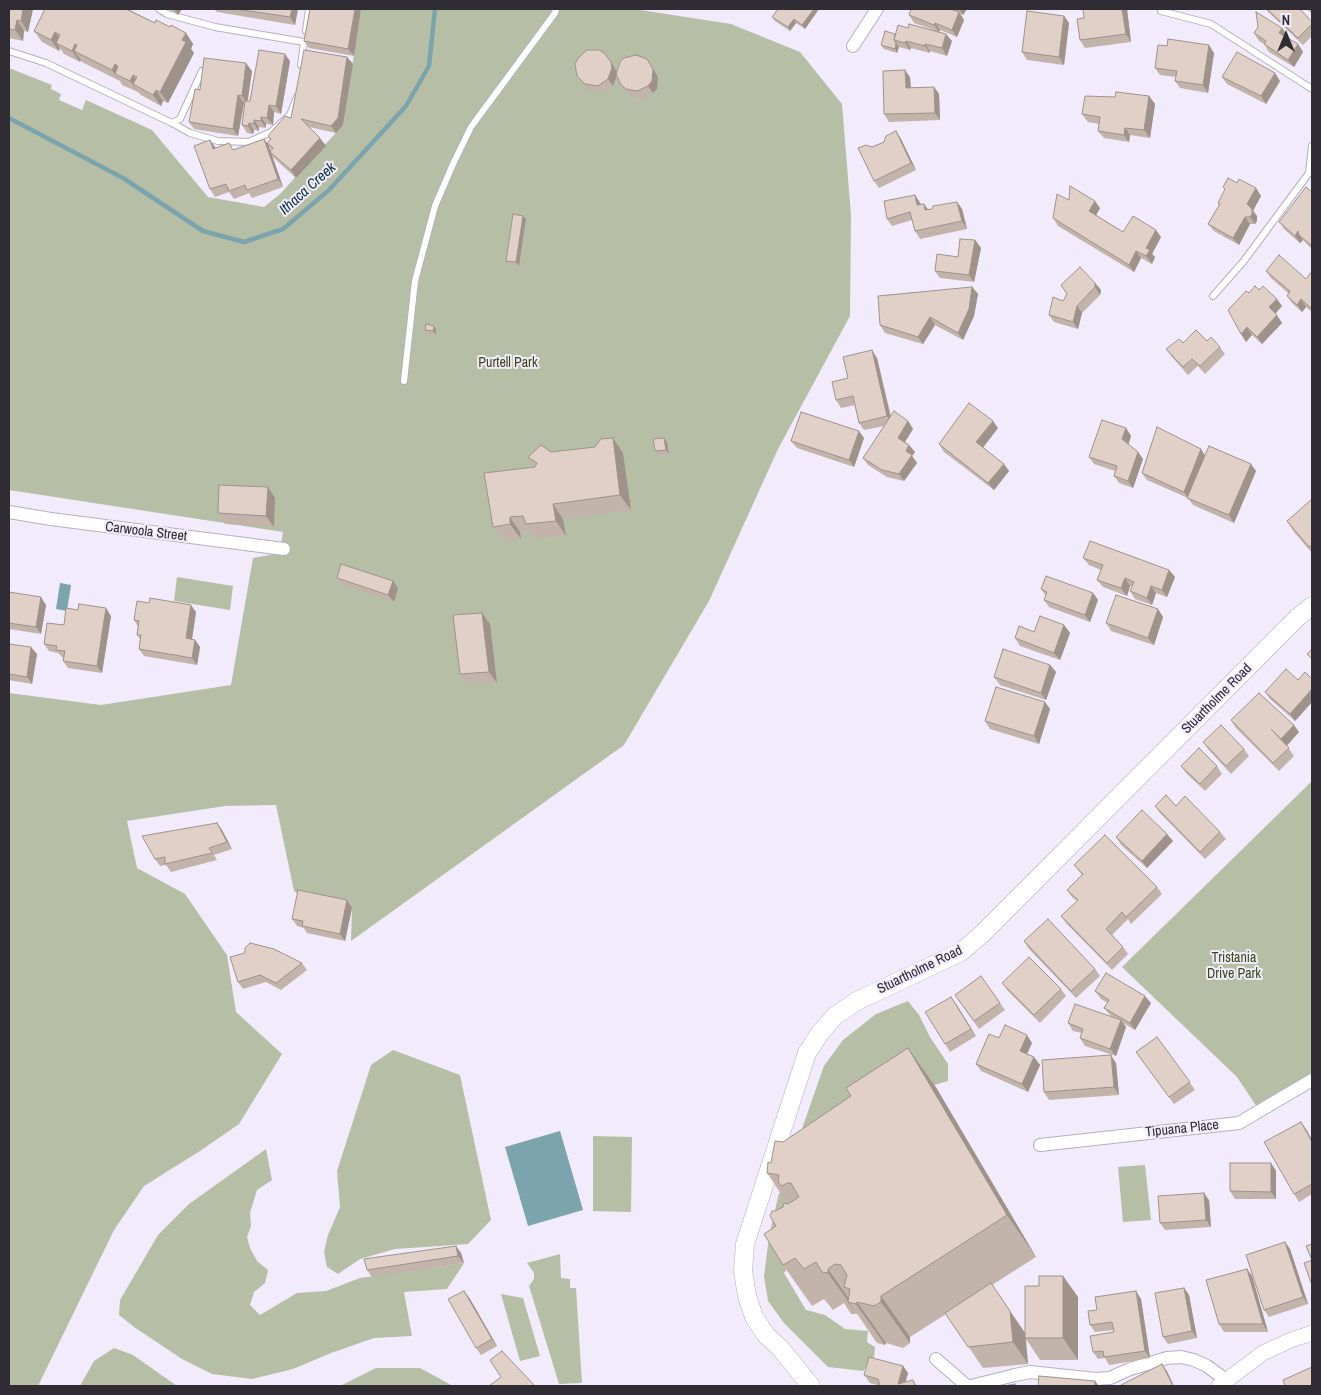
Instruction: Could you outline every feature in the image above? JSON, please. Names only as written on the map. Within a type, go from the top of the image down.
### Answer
[{"type":"main road","name":"Stuartholme Road","points":[[811,1386],[781,1349],[766,1335],[754,1317],[747,1296],[743,1271],[745,1244],[808,1053],[820,1033],[835,1016],[857,1001],[962,952],[1298,617],[1312,606]]},
{"type":"street","points":[[853,46],[877,9]]},
{"type":"street","name":"Carwoola Street","points":[[9,512],[284,549]]},
{"type":"street","name":"Tipuana Place","points":[[1040,1145],[1239,1123],[1312,1080]]},
{"type":"street","points":[[971,1386],[1030,1372],[1096,1379],[1110,1378],[1130,1369],[1166,1358],[1182,1357],[1207,1366],[1222,1383],[1263,1353],[1312,1333]]},
{"type":"street","points":[[936,1359],[967,1386]]},
{"type":"lane","points":[[159,9],[167,14],[216,27],[304,42]]},
{"type":"lane","points":[[301,71],[309,9]]},
{"type":"lane","points":[[404,381],[415,281],[436,206],[446,181],[471,128],[555,13],[556,9]]},
{"type":"lane","points":[[1161,11],[1211,24],[1312,89]]},
{"type":"lane","points":[[9,51],[46,63],[190,133],[218,141],[250,142],[271,132],[290,115],[299,86]]},
{"type":"lane","points":[[172,123],[180,119],[202,70]]},
{"type":"lane","points":[[1213,296],[1243,262],[1309,173],[1312,146]]},
{"type":"green space","name":"Purtell Park","points":[[361,9],[634,9],[731,24],[800,52],[842,104],[851,215],[850,316],[778,449],[709,601],[624,745],[351,941],[352,908],[303,897],[294,891],[276,805],[225,806],[127,821],[137,868],[185,894],[227,955],[236,1012],[282,1054],[239,1124],[144,1186],[114,1230],[38,1386],[9,1386],[9,693],[101,705],[231,685],[253,558],[279,553],[283,532],[9,490],[9,68],[52,85],[51,89],[61,94],[59,100],[82,110],[86,100],[152,130],[208,197],[264,207],[280,194],[343,125]]},
{"type":"green space","points":[[177,577],[233,586],[230,610],[174,601]]},
{"type":"green space","name":"Tristania Drive Park","points":[[1312,781],[1312,1075],[1257,1107],[1237,1077],[1122,967]]},
{"type":"green space","points":[[908,1001],[919,1015],[930,1037],[948,1064],[948,1081],[931,1086],[784,1273],[806,1310],[825,1315],[845,1329],[868,1331],[867,1342],[875,1347],[874,1358],[863,1371],[828,1367],[784,1323],[768,1301],[764,1276],[769,1237],[778,1197],[824,1066],[843,1040],[876,1014]]},
{"type":"green space","points":[[393,1050],[460,1075],[491,1220],[468,1244],[395,1249],[360,1259],[338,1274],[327,1267],[324,1252],[328,1235],[340,1207],[337,1171],[371,1065]]},
{"type":"green space","points":[[593,1136],[632,1137],[631,1212],[593,1211]]},
{"type":"green space","points":[[266,1149],[272,1180],[257,1190],[250,1213],[251,1226],[247,1237],[257,1261],[268,1270],[265,1283],[254,1292],[250,1305],[260,1315],[297,1293],[326,1291],[360,1278],[464,1263],[447,1289],[404,1292],[412,1336],[374,1338],[293,1369],[252,1379],[212,1374],[182,1359],[119,1315],[120,1300],[158,1235],[189,1204]]},
{"type":"green space","points":[[1145,1165],[1151,1220],[1123,1222],[1118,1167]]},
{"type":"green space","points":[[560,1254],[561,1278],[570,1279],[570,1288],[576,1288],[582,1383],[559,1384],[529,1286],[534,1279],[534,1273],[527,1263]]},
{"type":"green space","points":[[501,1294],[523,1298],[540,1356],[520,1361]]},
{"type":"green space","points":[[114,1348],[133,1355],[177,1386],[80,1386],[94,1361]]},
{"type":"green space","points":[[376,1368],[420,1368],[453,1386],[340,1386]]},
{"type":"shaded area","points":[[60,583],[71,585],[67,611],[56,609]]},
{"type":"shaded area","points":[[560,1131],[583,1210],[528,1226],[505,1147]]},
{"type":"building","points":[[9,9],[23,9],[21,21],[17,20],[15,30],[9,29]]},
{"type":"building","points":[[45,9],[126,9],[155,23],[156,20],[186,33],[182,40],[186,42],[160,92],[156,90],[153,95],[133,84],[137,77],[133,75],[130,81],[115,74],[118,66],[115,64],[112,70],[74,51],[77,45],[75,44],[72,51],[56,43],[60,35],[55,32],[51,40],[34,31]]},
{"type":"building","points":[[236,9],[292,9],[290,17]]},
{"type":"building","points":[[310,9],[355,9],[348,49],[304,41]]},
{"type":"building","points":[[778,9],[814,9],[802,25],[794,19],[788,27],[772,17]]},
{"type":"building","points":[[911,9],[950,9],[959,12],[952,30],[909,15]]},
{"type":"building","points":[[1083,9],[1122,9],[1126,34],[1080,40],[1077,19],[1084,18]]},
{"type":"building","points":[[1267,9],[1300,9],[1312,24],[1298,38]]},
{"type":"building","points":[[1027,11],[1064,16],[1059,57],[1022,52]]},
{"type":"building","points":[[1256,12],[1282,28],[1279,33],[1298,44],[1288,60],[1264,44],[1266,41],[1254,33],[1258,27]]},
{"type":"building","points":[[909,24],[946,34],[942,48],[894,40],[898,25],[908,28]]},
{"type":"building","points":[[885,31],[895,34],[895,49],[881,45]]},
{"type":"building","points":[[1168,39],[1209,45],[1203,85],[1175,81],[1177,71],[1155,68],[1158,45],[1167,46]]},
{"type":"building","points":[[259,50],[285,54],[276,106],[269,105],[267,118],[261,117],[261,121],[254,120],[254,124],[249,123],[248,126],[242,125],[245,101],[250,101]]},
{"type":"building","points":[[304,50],[347,57],[338,118],[331,126],[301,119],[320,138],[291,170],[270,152],[273,148],[267,143],[271,139],[268,136],[285,116],[291,118]]},
{"type":"building","points":[[587,50],[599,50],[611,62],[612,68],[608,79],[598,86],[585,84],[577,76],[575,64],[578,58]]},
{"type":"building","points":[[1237,52],[1275,73],[1261,96],[1222,77]]},
{"type":"building","points":[[636,55],[647,59],[653,69],[652,81],[648,86],[637,91],[626,89],[621,85],[616,74],[620,62],[624,58]]},
{"type":"building","points":[[204,58],[246,63],[242,96],[238,95],[233,129],[189,122],[195,89],[200,90]]},
{"type":"building","points":[[905,70],[906,88],[934,87],[935,113],[884,114],[883,71]]},
{"type":"building","points":[[1116,92],[1149,96],[1144,130],[1125,128],[1124,135],[1098,131],[1100,117],[1082,114],[1085,96],[1115,97]]},
{"type":"building","points":[[896,131],[911,163],[874,181],[858,148],[866,145],[872,147],[884,142],[886,136]]},
{"type":"building","points":[[264,139],[278,179],[247,190],[245,185],[229,191],[226,184],[210,189],[194,146],[210,140],[213,149],[229,143],[233,150]]},
{"type":"building","points":[[1228,178],[1237,183],[1239,179],[1256,188],[1247,204],[1252,209],[1252,214],[1250,217],[1245,217],[1233,238],[1208,224],[1220,204],[1218,203]]},
{"type":"building","points":[[1070,186],[1095,201],[1089,211],[1123,232],[1133,216],[1156,230],[1146,248],[1150,250],[1146,256],[1136,251],[1129,265],[1053,218],[1057,194],[1069,200]]},
{"type":"building","points":[[1306,187],[1312,192],[1312,246],[1299,235],[1298,231],[1295,236],[1279,222]]},
{"type":"building","points":[[915,195],[917,205],[924,204],[925,210],[932,209],[933,206],[957,202],[962,221],[915,231],[910,212],[887,219],[884,201]]},
{"type":"building","points":[[513,214],[523,216],[516,262],[506,261]]},
{"type":"building","points":[[960,239],[975,240],[969,275],[935,271],[937,254],[958,257]]},
{"type":"building","points":[[1279,255],[1306,279],[1312,271],[1312,309],[1301,299],[1297,305],[1287,296],[1290,291],[1266,271]]},
{"type":"building","points":[[1080,267],[1095,283],[1095,287],[1077,306],[1073,322],[1049,315],[1053,297],[1063,301],[1067,294],[1061,285]]},
{"type":"building","points":[[1255,286],[1259,290],[1263,286],[1277,299],[1269,307],[1277,315],[1257,337],[1247,327],[1241,334],[1228,310],[1246,291],[1249,293]]},
{"type":"building","points":[[972,287],[969,309],[958,333],[930,317],[918,337],[880,325],[878,296]]},
{"type":"building","points":[[426,324],[434,326],[433,331],[425,330]]},
{"type":"building","points":[[1196,330],[1207,341],[1211,337],[1220,347],[1200,366],[1192,359],[1183,367],[1166,349],[1179,339],[1183,343]]},
{"type":"building","points":[[872,350],[887,416],[859,423],[853,396],[836,400],[832,382],[848,378],[843,357]]},
{"type":"building","points":[[969,403],[993,421],[976,442],[1004,464],[988,483],[939,444]]},
{"type":"building","points":[[894,411],[908,421],[898,438],[909,445],[906,451],[912,455],[899,474],[882,470],[863,458]]},
{"type":"building","points":[[801,412],[859,431],[849,460],[791,441]]},
{"type":"building","points":[[1102,420],[1126,428],[1122,439],[1138,452],[1128,481],[1114,476],[1117,466],[1089,457]]},
{"type":"building","points":[[1157,427],[1201,449],[1184,492],[1142,473]]},
{"type":"building","points":[[613,438],[620,495],[553,504],[556,521],[526,524],[523,516],[510,517],[510,524],[493,527],[484,473],[535,467],[537,463],[528,457],[541,445],[551,452],[595,447],[601,439]]},
{"type":"building","points":[[664,438],[666,450],[655,451],[653,439]]},
{"type":"building","points":[[1209,446],[1251,464],[1229,515],[1187,498]]},
{"type":"building","points":[[219,485],[268,487],[266,516],[218,513]]},
{"type":"building","points":[[1312,499],[1312,545],[1309,547],[1287,521]]},
{"type":"building","points":[[1090,541],[1169,570],[1162,590],[1151,586],[1147,598],[1130,591],[1134,582],[1125,578],[1121,588],[1097,580],[1103,565],[1083,558]]},
{"type":"building","points":[[341,564],[393,581],[388,595],[337,578]]},
{"type":"building","points":[[1046,576],[1093,593],[1085,615],[1044,600],[1047,592],[1041,589]]},
{"type":"building","points":[[9,592],[41,597],[36,627],[9,623]]},
{"type":"building","points":[[1116,595],[1158,609],[1148,638],[1106,623]]},
{"type":"building","points":[[150,598],[191,605],[186,638],[195,640],[192,658],[139,649],[141,635],[137,635],[139,621],[134,620],[137,601],[149,603]]},
{"type":"building","points":[[79,604],[106,608],[97,666],[63,661],[65,651],[56,650],[57,646],[44,644],[47,623],[64,625],[66,608],[78,610]]},
{"type":"building","points":[[482,613],[489,672],[460,674],[453,615]]},
{"type":"building","points":[[1040,616],[1064,625],[1054,653],[1015,638],[1019,626],[1034,632]]},
{"type":"building","points":[[9,644],[31,647],[27,677],[9,674]]},
{"type":"building","points":[[1003,649],[1050,665],[1041,693],[994,677]]},
{"type":"building","points":[[1312,649],[1312,659],[1307,654]]},
{"type":"building","points":[[1286,669],[1298,680],[1305,672],[1312,679],[1312,689],[1290,714],[1265,692]]},
{"type":"building","points":[[996,687],[1045,702],[1034,736],[985,721]]},
{"type":"building","points":[[1259,693],[1294,725],[1281,739],[1271,729],[1289,748],[1273,763],[1231,720]]},
{"type":"building","points":[[1221,725],[1244,749],[1226,766],[1203,742]]},
{"type":"building","points":[[1199,748],[1217,766],[1200,784],[1181,766]]},
{"type":"building","points":[[1166,795],[1176,806],[1185,796],[1220,832],[1200,852],[1155,806]]},
{"type":"building","points":[[1142,810],[1167,834],[1142,861],[1116,837]]},
{"type":"building","points":[[217,823],[227,842],[209,848],[212,853],[165,864],[165,857],[155,859],[142,836]]},
{"type":"building","points":[[1105,835],[1157,887],[1126,917],[1122,912],[1106,929],[1123,947],[1107,963],[1061,916],[1078,900],[1067,890],[1083,874],[1074,865]]},
{"type":"building","points":[[298,890],[347,900],[340,934],[302,926],[303,921],[292,919]]},
{"type":"building","points":[[1048,919],[1095,969],[1071,991],[1024,941]]},
{"type":"building","points":[[250,943],[274,949],[302,963],[276,983],[260,975],[238,982],[230,957],[245,953],[245,948]]},
{"type":"building","points":[[1029,957],[1061,989],[1034,1015],[1002,983]]},
{"type":"building","points":[[1106,973],[1145,996],[1130,1023],[1104,1008],[1109,1000],[1095,991]]},
{"type":"building","points":[[981,976],[1000,1003],[974,1021],[955,995]]},
{"type":"building","points":[[951,997],[971,1029],[945,1044],[925,1012]]},
{"type":"building","points":[[1075,1004],[1121,1020],[1110,1049],[1080,1038],[1083,1029],[1068,1023]]},
{"type":"building","points":[[1005,1025],[1027,1035],[1020,1051],[1034,1057],[1022,1084],[976,1064],[989,1034],[999,1038]]},
{"type":"building","points":[[1157,1037],[1190,1082],[1169,1097],[1136,1052]]},
{"type":"building","points":[[908,1048],[1007,1215],[881,1296],[881,1302],[874,1306],[857,1302],[856,1304],[848,1302],[850,1289],[844,1287],[847,1275],[841,1265],[835,1264],[828,1269],[828,1273],[822,1272],[816,1262],[804,1269],[795,1258],[783,1265],[764,1234],[776,1226],[770,1216],[772,1211],[783,1207],[784,1203],[788,1204],[799,1197],[791,1183],[782,1186],[778,1182],[779,1175],[767,1173],[768,1162],[771,1163],[775,1141],[783,1142],[851,1096],[846,1088]]},
{"type":"building","points":[[1111,1055],[1114,1087],[1044,1092],[1042,1060]]},
{"type":"building","points":[[1301,1122],[1312,1142],[1312,1184],[1294,1194],[1264,1142]]},
{"type":"building","points":[[1230,1163],[1271,1163],[1271,1192],[1230,1191]]},
{"type":"building","points":[[1204,1193],[1206,1220],[1160,1223],[1158,1196]]},
{"type":"building","points":[[1285,1242],[1303,1297],[1264,1310],[1246,1255]]},
{"type":"building","points":[[1312,1244],[1312,1260],[1306,1246]]},
{"type":"building","points":[[456,1246],[458,1256],[367,1270],[364,1259]]},
{"type":"building","points":[[1312,1260],[1312,1285],[1304,1263]]},
{"type":"building","points":[[1247,1269],[1263,1324],[1219,1324],[1206,1280]]},
{"type":"building","points":[[1039,1276],[1063,1276],[1063,1338],[1025,1338],[1025,1286],[1039,1286]]},
{"type":"building","points":[[991,1283],[1010,1311],[1013,1342],[968,1347],[945,1313]]},
{"type":"building","points":[[1184,1288],[1192,1331],[1163,1337],[1155,1293]]},
{"type":"building","points":[[464,1291],[492,1339],[476,1348],[448,1299]]},
{"type":"building","points":[[1136,1291],[1145,1351],[1104,1357],[1103,1351],[1093,1352],[1090,1336],[1114,1332],[1112,1322],[1090,1325],[1088,1311],[1097,1310],[1095,1297]]},
{"type":"building","points":[[502,1351],[535,1386],[489,1386],[501,1377],[490,1360]]},
{"type":"building","points":[[869,1357],[903,1366],[898,1384],[913,1380],[915,1386],[880,1386],[878,1379],[864,1375]]},
{"type":"building","points":[[1162,1364],[1173,1386],[1120,1386],[1121,1385]]},
{"type":"building","points":[[1312,1367],[1312,1386],[1285,1386],[1283,1380]]},
{"type":"building","points":[[1039,1376],[1095,1381],[1095,1386],[1038,1386]]},
{"type":"waterway","name":"Ithaca Creek","points":[[9,118],[123,178],[203,231],[244,242],[283,229],[329,190],[406,106],[429,66],[435,9]]}]
